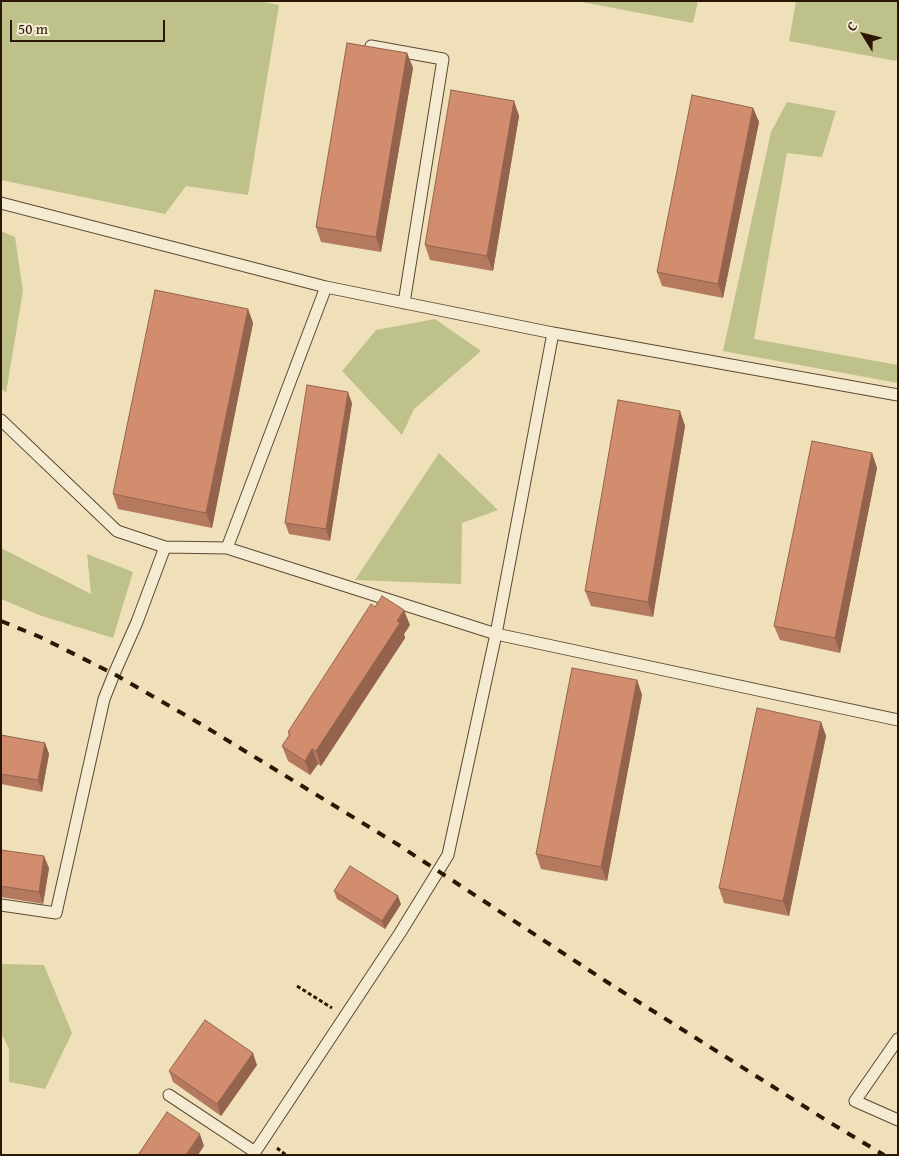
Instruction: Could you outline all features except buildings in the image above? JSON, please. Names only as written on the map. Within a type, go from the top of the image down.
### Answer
[{"type":"lane","points":[[371,46],[443,59],[404,303]]},
{"type":"lane","points":[[1,203],[326,287],[554,333],[898,395]]},
{"type":"lane","points":[[227,548],[326,287]]},
{"type":"lane","points":[[169,1095],[254,1153],[400,933],[448,855],[496,634],[554,333]]},
{"type":"lane","points":[[1,420],[117,531],[165,547],[227,548],[496,634],[898,720]]},
{"type":"lane","points":[[1,905],[56,913],[104,699],[137,622],[165,547]]},
{"type":"lane","points":[[898,1039],[855,1101],[898,1120]]},
{"type":"path","points":[[298,986],[345,1017]]},
{"type":"green space","points":[[1,1],[259,1],[279,5],[248,195],[186,186],[165,214],[1,180]]},
{"type":"green space","points":[[576,1],[698,1],[693,23]]},
{"type":"green space","points":[[796,1],[898,1],[898,57],[896,61],[789,41]]},
{"type":"green space","points":[[787,102],[836,111],[822,157],[787,153],[754,339],[898,365],[898,383],[723,351],[771,132]]},
{"type":"green space","points":[[1,231],[15,237],[23,291],[6,393],[1,388]]},
{"type":"green space","points":[[435,319],[481,351],[414,409],[402,435],[342,371],[376,330]]},
{"type":"green space","points":[[439,453],[498,510],[462,523],[461,584],[355,580]]},
{"type":"green space","points":[[1,548],[91,594],[87,554],[133,572],[113,638],[39,615],[1,599]]},
{"type":"green space","points":[[1,964],[44,965],[72,1033],[45,1089],[9,1082],[9,1049],[1,1033]]},
{"type":"railway","points":[[1,621],[40,637],[114,674],[204,726],[397,844],[607,982],[884,1155]]}]
